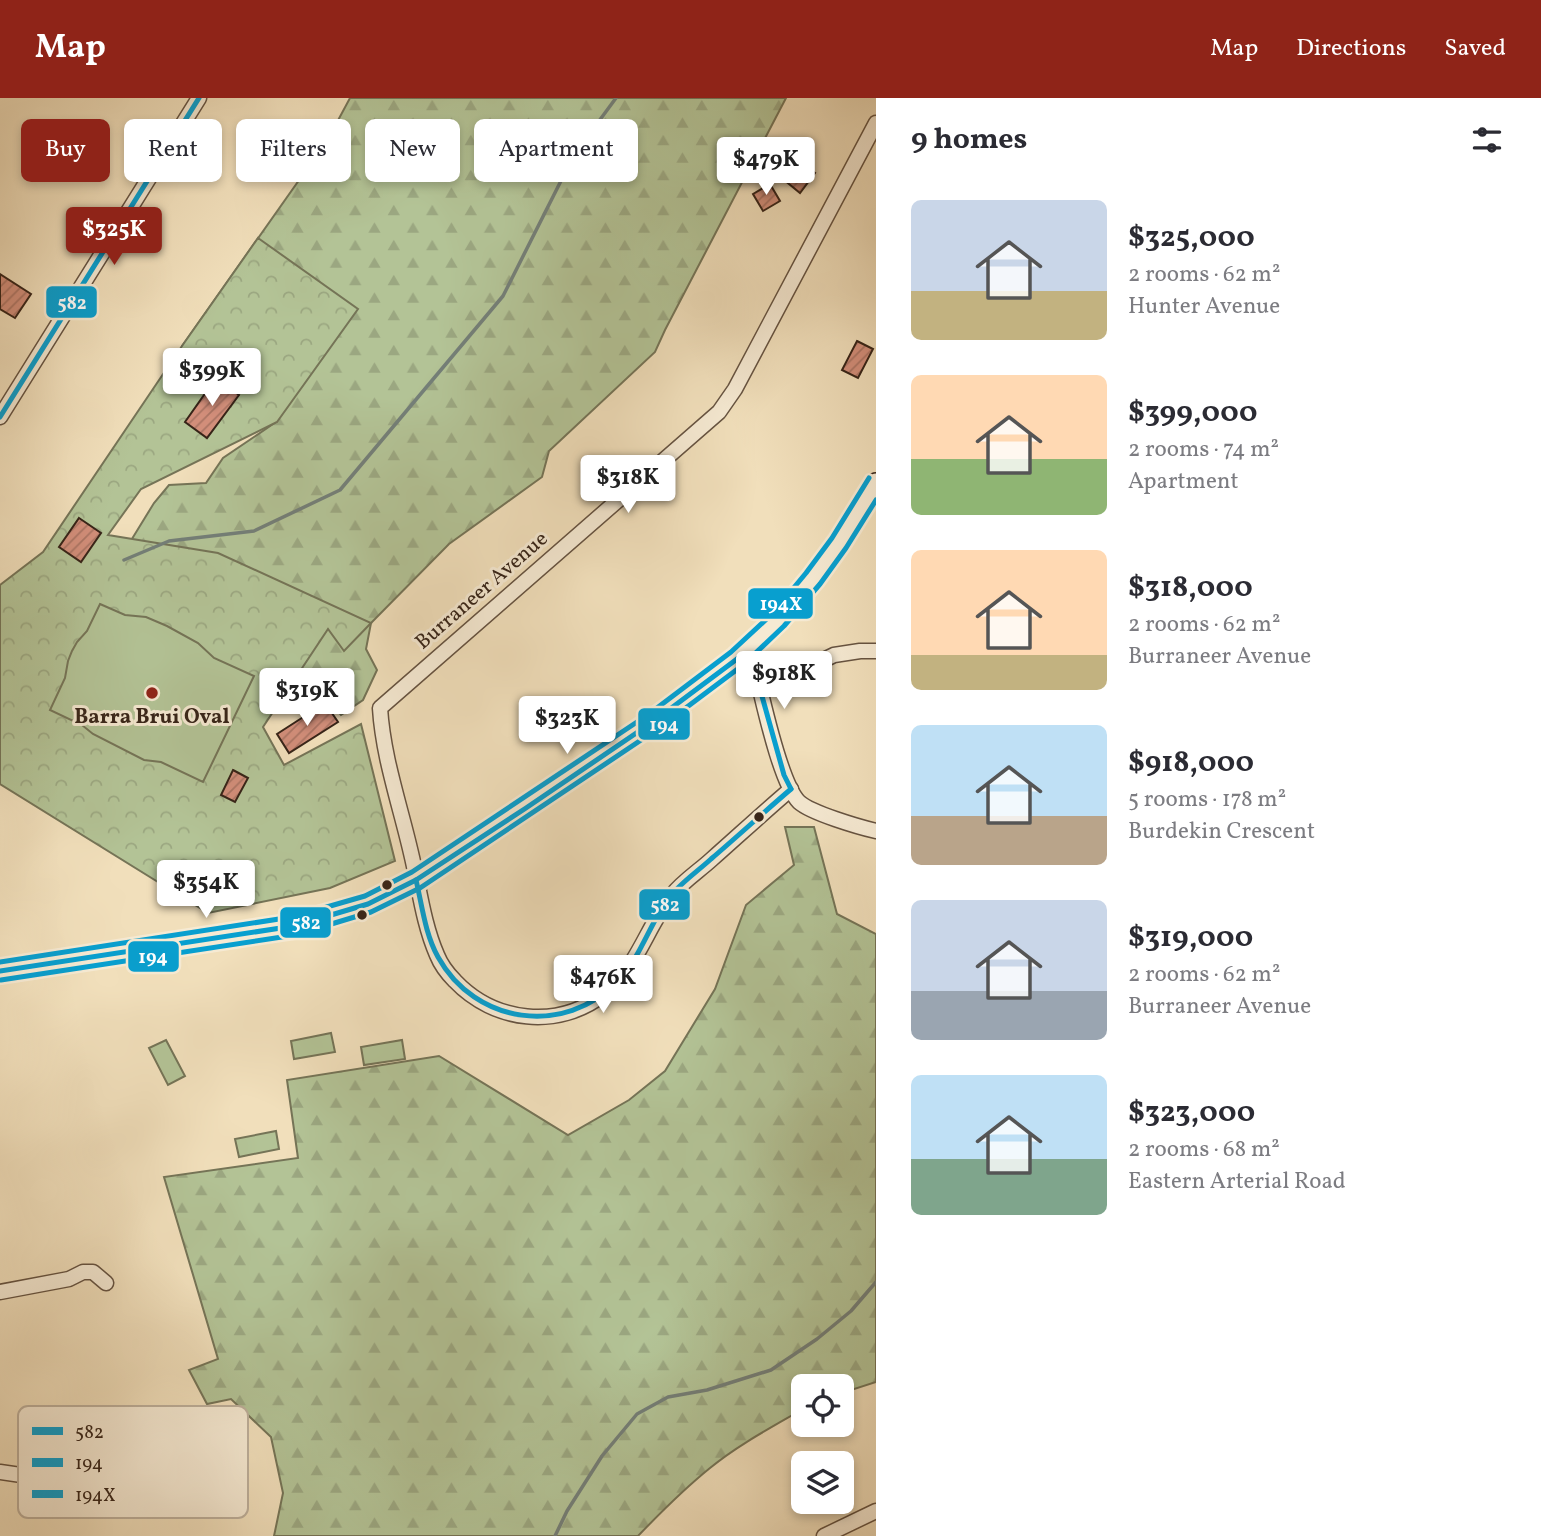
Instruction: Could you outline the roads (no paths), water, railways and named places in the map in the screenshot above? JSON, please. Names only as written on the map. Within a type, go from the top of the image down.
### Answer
[{"type":"main road","points":[[0,971],[295,926],[368,904],[416,880],[654,721],[737,659],[778,620],[813,578],[839,543],[876,483]]},
{"type":"street","points":[[0,417],[199,98]]},
{"type":"street","name":"Burraneer Avenue","points":[[416,880],[381,731],[380,708],[719,412],[735,389],[876,123]]},
{"type":"street","points":[[760,688],[768,687],[834,655],[860,651],[876,652]]},
{"type":"street","points":[[737,659],[760,688],[784,775],[798,800],[805,806],[857,827],[876,831]]},
{"type":"street","points":[[416,880],[437,956],[462,989],[483,1004],[507,1014],[536,1017],[569,1012],[588,1005],[617,982],[672,894],[791,789]]},
{"type":"street","points":[[0,1292],[69,1279],[83,1272],[93,1272],[106,1283]]},
{"type":"street","points":[[0,1472],[18,1475]]},
{"type":"street","points":[[824,1536],[876,1511]]},
{"type":"waterway","points":[[124,560],[169,541],[254,531],[340,490],[503,296],[574,155],[616,98]]},
{"type":"waterway","points":[[555,1536],[567,1511],[602,1456],[637,1414],[668,1397],[707,1390],[771,1370],[817,1339],[851,1311],[876,1282]]},
{"type":"place","name":"Barra Brui Oval","points":[[152,693]]}]
